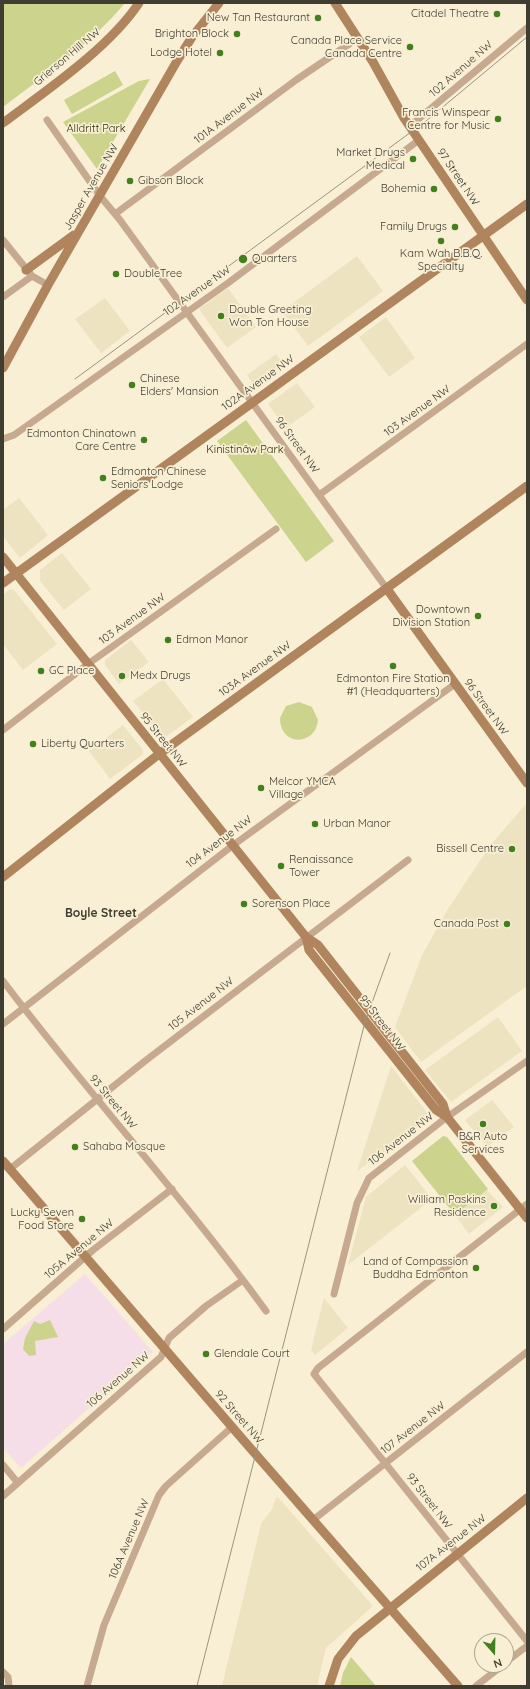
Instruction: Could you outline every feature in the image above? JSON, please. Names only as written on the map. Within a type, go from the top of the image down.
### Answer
[{"type":"street","name":"Grierson Hill NW","points":[[3,123],[73,69],[115,32],[139,3]]},
{"type":"street","name":"Jasper Avenue NW","points":[[3,368],[48,285],[177,61],[192,37],[219,3]]},
{"type":"street","name":"97 Street NW","points":[[335,3],[358,38],[419,140],[527,300]]},
{"type":"street","name":"102 Avenue NW","points":[[410,126],[527,28]]},
{"type":"street","name":"101A Avenue NW","points":[[115,214],[296,80],[358,38]]},
{"type":"street","name":"96 Street NW","points":[[47,120],[100,196],[115,214],[527,783]]},
{"type":"street","name":"102 Avenue NW","points":[[3,439],[14,435],[186,312],[419,140]]},
{"type":"street","name":"102A Avenue NW","points":[[3,583],[527,204]]},
{"type":"street","points":[[3,297],[80,230]]},
{"type":"street","points":[[3,240],[29,273],[48,285]]},
{"type":"street","name":"103 Avenue NW","points":[[319,495],[527,344]]},
{"type":"street","name":"103A Avenue NW","points":[[3,877],[159,754],[527,486]]},
{"type":"street","name":"103 Avenue NW","points":[[3,730],[88,664],[276,528]]},
{"type":"street","name":"95 Street NW","points":[[3,557],[306,937],[318,944],[443,1104],[447,1117],[523,1206],[527,1218]]},
{"type":"street","name":"104 Avenue NW","points":[[3,1024],[232,846],[454,684]]},
{"type":"street","name":"105 Avenue NW","points":[[10,1169],[96,1099],[408,860]]},
{"type":"street","name":"93 Street NW","points":[[3,981],[96,1099],[172,1189],[266,1311]]},
{"type":"street","name":"106 Avenue NW","points":[[334,1294],[357,1203],[369,1178],[447,1117],[527,1061]]},
{"type":"street","name":"92 Street NW","points":[[3,1161],[458,1686]]},
{"type":"street","name":"105A Avenue NW","points":[[3,1328],[86,1257],[172,1189]]},
{"type":"street","name":"93 Street NW","points":[[523,1206],[318,1368],[314,1374],[527,1641]]},
{"type":"street","name":"106 Avenue NW","points":[[3,1496],[161,1357],[169,1338],[206,1306],[243,1280]]},
{"type":"street","name":"107 Avenue NW","points":[[313,1520],[527,1352]]},
{"type":"street","name":"106A Avenue NW","points":[[87,1686],[104,1625],[160,1495],[166,1486],[232,1427]]},
{"type":"street","points":[[3,1465],[18,1483]]},
{"type":"street","name":"107A Avenue NW","points":[[329,1686],[335,1666],[347,1646],[356,1636],[390,1607],[527,1498]]},
{"type":"street","points":[[514,1656],[527,1646]]},
{"type":"street","points":[[476,1686],[493,1673]]},
{"type":"street","points":[[5,1675],[9,1686]]},
{"type":"shaded area","points":[[357,256],[383,291],[308,346],[282,311]]},
{"type":"shaded area","points":[[228,288],[256,327],[227,348],[199,309]]},
{"type":"shaded area","points":[[105,298],[130,331],[101,353],[75,319]]},
{"type":"shaded area","points":[[386,317],[415,358],[389,377],[359,337]]},
{"type":"shaded area","points":[[276,354],[284,364],[254,386],[247,375]]},
{"type":"shaded area","points":[[297,383],[315,407],[286,428],[268,404]]},
{"type":"shaded area","points":[[19,498],[48,535],[20,558],[3,536],[3,510]]},
{"type":"shaded area","points":[[62,553],[91,589],[64,610],[40,581],[40,570]]},
{"type":"shaded area","points":[[10,589],[14,590],[57,644],[23,670],[3,644],[3,595]]},
{"type":"shaded area","points":[[131,640],[149,662],[119,684],[105,665],[105,660]]},
{"type":"shaded area","points":[[163,679],[193,717],[167,736],[160,735],[133,701]]},
{"type":"shaded area","points":[[123,725],[143,750],[143,754],[110,779],[89,751]]},
{"type":"shaded area","points":[[525,805],[527,807],[527,986],[421,1062],[395,1027],[422,955],[448,909],[479,862],[494,841]]},
{"type":"shaded area","points":[[498,1017],[522,1051],[451,1102],[425,1070]]},
{"type":"shaded area","points":[[391,1066],[428,1114],[427,1121],[357,1171]]},
{"type":"shaded area","points":[[492,1100],[514,1127],[487,1147],[465,1120]]},
{"type":"shaded area","points":[[405,1165],[432,1199],[348,1265],[366,1197]]},
{"type":"shaded area","points":[[487,1190],[503,1207],[469,1234],[455,1215]]},
{"type":"shaded area","points":[[85,1274],[153,1352],[21,1468],[3,1448],[3,1344]]},
{"type":"shaded area","points":[[324,1298],[348,1328],[315,1355],[311,1350]]},
{"type":"shaded area","points":[[277,1496],[373,1606],[326,1648],[317,1686],[222,1686],[261,1524],[272,1509]]},
{"type":"green space","points":[[3,3],[125,3],[98,32],[83,45],[3,107]]},
{"type":"green space","points":[[115,71],[123,85],[72,114],[64,100]]},
{"type":"green space","name":"Alldritt Park","points":[[150,79],[97,169],[63,122],[139,81]]},
{"type":"green space","name":"Kinistinâw Park","points":[[246,420],[334,541],[306,562],[217,441]]},
{"type":"green space","points":[[299,702],[312,707],[318,720],[316,729],[311,735],[298,740],[291,738],[286,734],[282,727],[280,718],[286,706]]},
{"type":"green space","points":[[443,1136],[447,1137],[488,1189],[455,1215],[412,1161]]},
{"type":"green space","points":[[50,1320],[58,1337],[35,1341],[36,1355],[29,1356],[23,1349],[25,1338],[34,1321],[40,1324]]},
{"type":"green space","points":[[351,1657],[376,1686],[340,1686],[343,1673]]},
{"type":"tram line","points":[[75,379],[426,121],[527,37]]},
{"type":"tram line","points":[[197,1686],[365,1022],[390,953]]},
{"type":"place","name":"Citadel Theatre","points":[[497,14]]},
{"type":"place","name":"New Tan Restaurant","points":[[318,18]]},
{"type":"place","name":"Brighton Block","points":[[237,34]]},
{"type":"place","name":"Canada Place Service Canada Centre","points":[[410,47]]},
{"type":"place","name":"Lodge Hotel","points":[[220,53]]},
{"type":"place","name":"Francis Winspear Centre for Music","points":[[498,119]]},
{"type":"place","name":"Market Drugs Medical","points":[[413,159]]},
{"type":"place","name":"Gibson Block","points":[[130,181]]},
{"type":"place","name":"Bohemia","points":[[434,189]]},
{"type":"place","name":"Family Drugs","points":[[455,227]]},
{"type":"place","name":"Kam Wah B.B.Q. Specialty","points":[[441,241]]},
{"type":"place","name":"Quarters","points":[[243,259]]},
{"type":"place","name":"DoubleTree","points":[[116,274]]},
{"type":"place","name":"Double Greeting Won Ton House","points":[[221,316]]},
{"type":"place","name":"Chinese Elders' Mansion","points":[[132,385]]},
{"type":"place","name":"Edmonton Chinatown Care Centre","points":[[144,440]]},
{"type":"place","name":"Edmonton Chinese Seniors Lodge","points":[[103,478]]},
{"type":"place","name":"Downtown Division Station","points":[[478,616]]},
{"type":"place","name":"Edmon Manor","points":[[168,640]]},
{"type":"place","name":"Edmonton Fire Station #1 (Headquarters)","points":[[393,666]]},
{"type":"place","name":"GC Place","points":[[41,671]]},
{"type":"place","name":"Medx Drugs","points":[[122,676]]},
{"type":"place","name":"Liberty Quarters","points":[[33,744]]},
{"type":"place","name":"Melcor YMCA Village","points":[[261,788]]},
{"type":"place","name":"Urban Manor","points":[[315,824]]},
{"type":"place","name":"Bissell Centre","points":[[512,849]]},
{"type":"place","name":"Renaissance Tower","points":[[281,866]]},
{"type":"place","name":"Sorenson Place","points":[[244,904]]},
{"type":"place","name":"Canada Post","points":[[507,924]]},
{"type":"place","name":"B&R Auto Services","points":[[483,1124]]},
{"type":"place","name":"Sahaba Mosque","points":[[75,1147]]},
{"type":"place","name":"William Paskins Residence","points":[[494,1206]]},
{"type":"place","name":"Lucky Seven Food Store","points":[[82,1219]]},
{"type":"place","name":"Land of Compassion Buddha Edmonton","points":[[476,1268]]},
{"type":"place","name":"Glendale Court","points":[[206,1354]]},
{"type":"district","name":"Boyle Street","points":[[101,913]]}]
